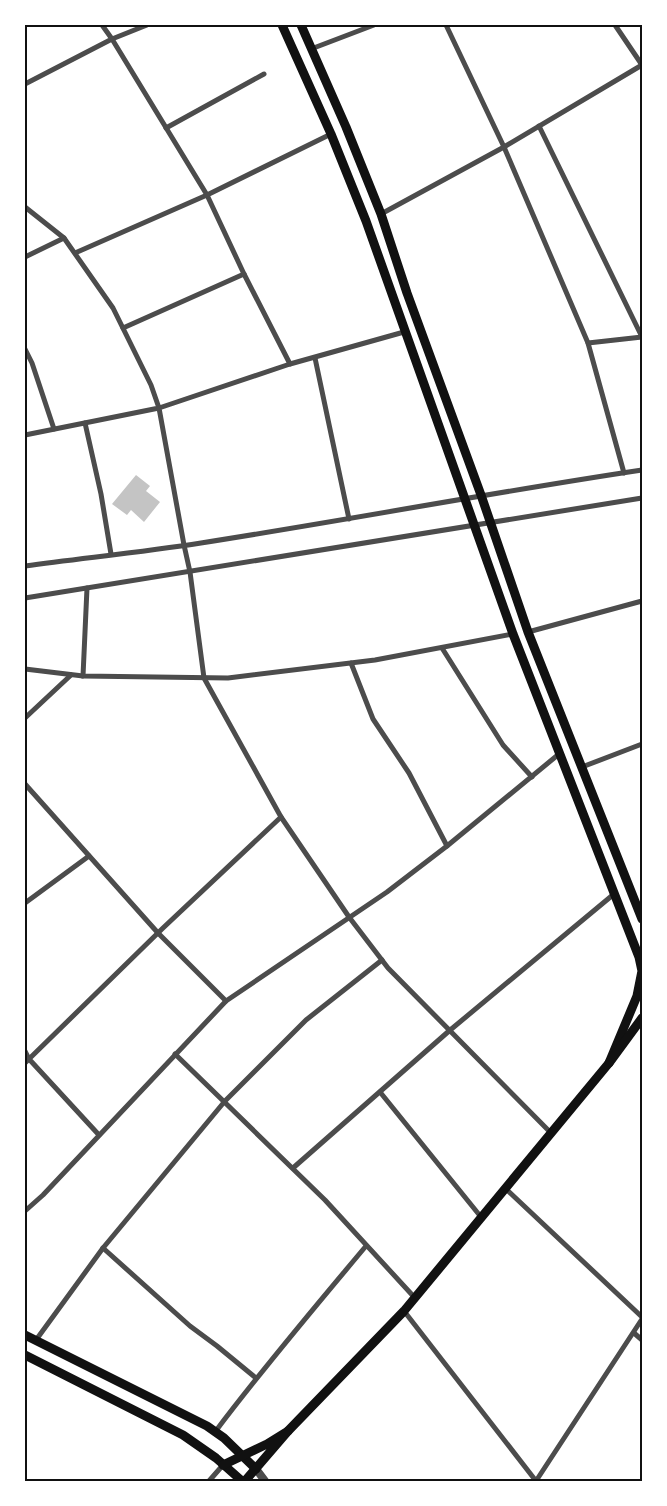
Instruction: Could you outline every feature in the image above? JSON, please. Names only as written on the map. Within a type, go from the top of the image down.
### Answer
[{"type":"main road","points":[[282,25],[331,134],[366,221],[513,634],[639,957],[642,971],[638,996],[609,1063]]},
{"type":"main road","points":[[301,25],[346,127],[380,214],[528,632],[642,919]]},
{"type":"main road","points":[[331,134],[346,127]]},
{"type":"main road","points":[[513,634],[528,632]]},
{"type":"main road","points":[[559,754],[574,748]]},
{"type":"main road","points":[[25,1355],[183,1435],[244,1481],[288,1431],[404,1311],[609,1063],[642,1018]]},
{"type":"main road","points":[[25,1335],[193,1418],[215,1432],[243,1455],[256,1469]]},
{"type":"main road","points":[[223,1465],[267,1444],[288,1431]]},
{"type":"street","points":[[102,25],[207,195],[244,274],[290,364]]},
{"type":"street","points":[[26,81],[112,39],[147,25]]},
{"type":"street","points":[[311,49],[374,25]]},
{"type":"street","points":[[446,25],[504,147],[588,343],[624,473]]},
{"type":"street","points":[[380,214],[504,147],[642,65],[615,25]]},
{"type":"street","points":[[166,128],[264,74]]},
{"type":"street","points":[[539,126],[642,337],[588,343]]},
{"type":"street","points":[[75,254],[207,195],[331,134]]},
{"type":"street","points":[[25,207],[64,238],[113,308],[151,385],[159,408],[190,572],[204,678],[281,817],[349,917],[382,960],[551,1133]]},
{"type":"street","points":[[25,257],[64,238]]},
{"type":"street","points":[[123,328],[244,274]]},
{"type":"street","points":[[25,435],[159,408],[290,364],[404,332]]},
{"type":"street","points":[[25,349],[32,363],[54,429]]},
{"type":"street","points":[[315,358],[349,519]]},
{"type":"street","points":[[85,423],[101,494],[111,554]]},
{"type":"street","points":[[25,566],[184,545],[642,470]]},
{"type":"street","points":[[25,598],[491,524],[642,498]]},
{"type":"street","points":[[82,676],[87,588]]},
{"type":"street","points":[[528,632],[642,601]]},
{"type":"street","points":[[25,669],[82,676],[228,678],[351,663],[513,634]]},
{"type":"street","points":[[442,648],[503,745],[532,777]]},
{"type":"street","points":[[351,663],[373,719],[409,773],[447,846]]},
{"type":"street","points":[[25,718],[71,675]]},
{"type":"street","points":[[582,767],[642,744]]},
{"type":"street","points":[[25,1211],[43,1195],[226,1001],[387,892],[447,846],[559,754]]},
{"type":"street","points":[[25,784],[158,933],[226,1001]]},
{"type":"street","points":[[27,1061],[158,933],[281,817]]},
{"type":"street","points":[[25,904],[90,856]]},
{"type":"street","points":[[293,1168],[450,1031],[614,894]]},
{"type":"street","points":[[36,1340],[103,1248],[225,1101],[306,1020],[382,960]]},
{"type":"street","points":[[25,1051],[27,1061],[99,1135]]},
{"type":"street","points":[[175,1054],[325,1200],[415,1298]]},
{"type":"street","points":[[380,1092],[481,1217]]},
{"type":"street","points":[[404,1311],[536,1481],[642,1318],[505,1188]]},
{"type":"street","points":[[215,1432],[256,1378],[366,1246]]},
{"type":"street","points":[[103,1248],[190,1326],[256,1378]]},
{"type":"street","points":[[634,1333],[642,1340]]},
{"type":"street","points":[[209,1481],[223,1465]]},
{"type":"street","points":[[256,1469],[264,1481]]},
{"type":"building","points":[[136,475],[150,486],[146,491],[160,502],[144,522],[131,510],[127,515],[112,504]]}]
